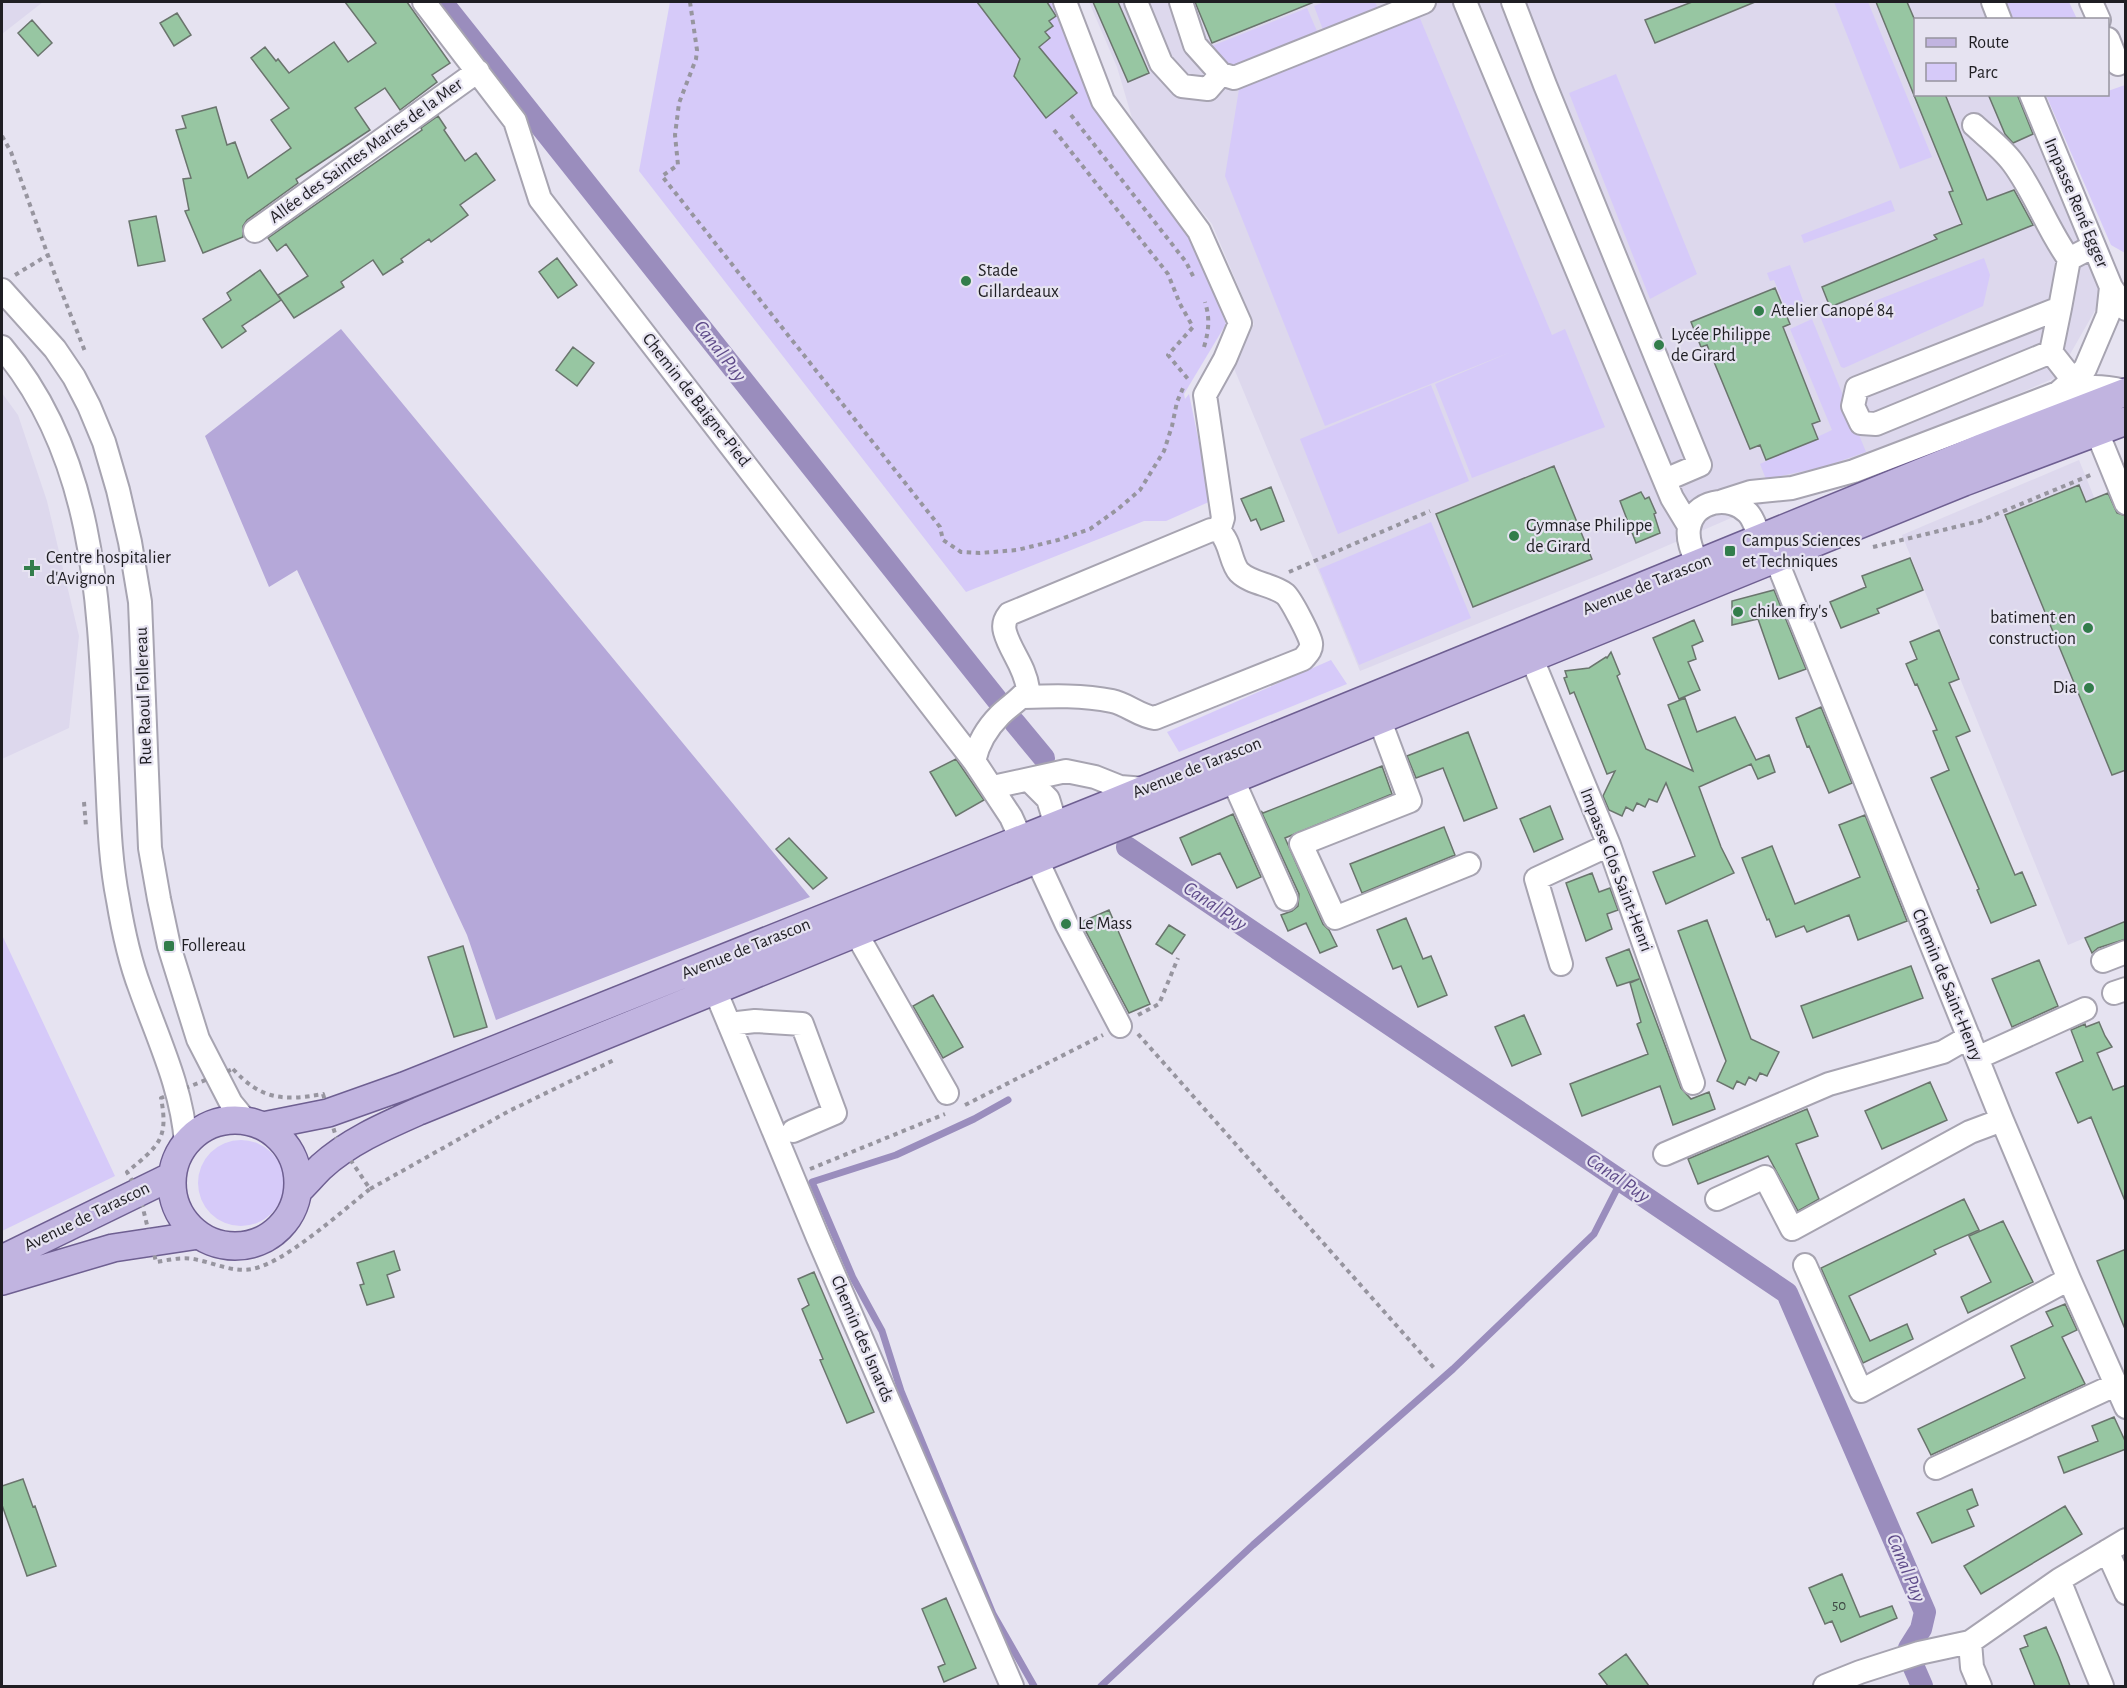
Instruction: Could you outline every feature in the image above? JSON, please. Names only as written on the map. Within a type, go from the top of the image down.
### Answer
[{"type":"main road","name":"Avenue de Tarascon","points":[[254,1123],[328,1113],[1044,844],[1233,780],[1532,660],[1981,448],[2126,392]]},
{"type":"main road","name":"Avenue de Tarascon","points":[[298,1191],[321,1167],[343,1150],[382,1128],[856,933],[1044,844],[1145,789],[1698,564],[1768,549],[1964,482],[2126,421]]},
{"type":"main road","points":[[228,1120],[254,1123],[279,1137],[291,1153],[298,1172],[298,1191],[293,1209],[284,1225],[261,1241],[252,1245],[234,1247],[216,1244],[200,1235],[183,1219],[174,1199],[172,1176],[177,1159],[186,1143],[198,1132],[212,1124],[228,1120]]},
{"type":"main road","name":"Avenue de Tarascon","points":[[2,1259],[172,1176]]},
{"type":"main road","name":"Avenue de Tarascon","points":[[2,1281],[113,1248],[200,1235]]},
{"type":"street","name":"Chemin de Baigne-Pied","points":[[424,2],[515,121],[540,199],[974,761],[1011,817],[1044,844]]},
{"type":"street","points":[[1065,2],[1103,101],[1199,231],[1240,323],[1225,359],[1205,395],[1223,518],[1219,531]]},
{"type":"street","points":[[1136,2],[1161,63],[1182,86],[1208,89],[1221,74]]},
{"type":"street","points":[[1181,2],[1195,45],[1221,74],[1234,78],[1424,2]]},
{"type":"street","points":[[1465,2],[1672,498],[1689,526]]},
{"type":"street","points":[[1513,2],[1700,465],[1665,480]]},
{"type":"street","points":[[1993,2],[1999,18]]},
{"type":"street","points":[[2091,2],[2098,18]]},
{"type":"street","points":[[2109,42],[2118,64]]},
{"type":"street","name":"Allée des Saintes Maries de la Mer","points":[[255,231],[478,72]]},
{"type":"street","name":"Impasse René Egger","points":[[2032,96],[2111,287],[2126,309]]},
{"type":"street","points":[[1974,124],[2012,162],[2037,201],[2054,238],[2069,259],[2051,352],[2065,386]]},
{"type":"street","points":[[2069,259],[2094,246]]},
{"type":"street","name":"Rue Raoul Follereau","points":[[4,285],[56,349],[74,377],[104,441],[130,542],[140,602],[150,837],[169,946],[198,1039],[231,1103],[254,1123]]},
{"type":"street","points":[[1698,564],[1688,542],[1689,526],[1696,513],[1708,504],[1751,492],[1792,488],[1854,471],[2065,386],[2085,369],[2108,315],[2111,287]]},
{"type":"street","points":[[2051,352],[1876,424],[1861,423],[1853,406],[1857,388],[2060,308]]},
{"type":"street","points":[[2,347],[36,392],[71,474],[84,516],[92,560],[99,632],[111,849],[117,896],[125,940],[139,986],[178,1091],[186,1143]]},
{"type":"street","points":[[2065,386],[2098,385],[2126,392]]},
{"type":"street","points":[[2097,432],[2126,503]]},
{"type":"street","name":"Chemin de Saint-Henry","points":[[1724,501],[1738,505],[1750,515],[1768,549],[2002,1120],[2126,1407]]},
{"type":"street","points":[[974,761],[976,750],[985,732],[1000,715],[1023,697],[1028,689],[1027,681],[1004,631],[1005,620],[1010,614],[1211,530],[1219,531],[1225,536],[1239,571],[1285,594],[1294,606],[1311,643],[1310,652],[1303,659],[1155,718],[1113,701],[1051,696],[1023,697]]},
{"type":"street","name":"Impasse Clos Saint-Henri","points":[[1532,660],[1609,845],[1693,1083]]},
{"type":"street","points":[[1380,721],[1410,801],[1301,844],[1335,918],[1469,864]]},
{"type":"street","points":[[993,787],[1066,771],[1088,775],[1120,787],[1145,789]]},
{"type":"street","points":[[1029,780],[1048,799],[1052,812],[1044,844],[1067,925],[1124,1024]]},
{"type":"street","points":[[1233,780],[1286,899]]},
{"type":"street","points":[[1561,964],[1536,879],[1609,845]]},
{"type":"street","points":[[856,933],[955,1103]]},
{"type":"street","points":[[2103,961],[2126,952]]},
{"type":"street","name":"Chemin des Isnards","points":[[714,990],[1012,1686]]},
{"type":"street","points":[[1665,1154],[1829,1084],[1943,1052],[1973,1048],[2085,1009]]},
{"type":"street","points":[[729,1024],[755,1021],[802,1024],[835,1113],[793,1131]]},
{"type":"street","points":[[1717,1199],[1765,1177],[1792,1229],[1970,1132],[2002,1120]]},
{"type":"street","points":[[1805,1265],[1861,1390],[2069,1279]]},
{"type":"street","points":[[1936,1468],[2115,1385]]},
{"type":"street","points":[[1825,1686],[1919,1653],[1970,1642],[2058,1580],[2116,1545],[2126,1593]]},
{"type":"street","points":[[2058,1580],[2102,1686]]},
{"type":"street","points":[[1970,1642],[1972,1667],[1980,1686]]},
{"type":"path","points":[[690,2],[697,50],[696,59],[679,103],[675,135],[678,165],[662,176],[940,527],[943,540],[961,552],[981,553],[1017,550],[1059,540],[1090,529],[1133,496],[1146,481],[1164,451],[1177,402],[1192,371]]},
{"type":"path","points":[[1071,115],[1185,262],[1196,282]]},
{"type":"path","points":[[1054,130],[1168,274],[1180,304],[1193,327],[1168,355],[1205,395]]},
{"type":"path","points":[[2,136],[11,152],[48,255],[4,285]]},
{"type":"path","points":[[1200,355],[1209,328],[1208,312],[1201,291]]},
{"type":"path","points":[[1261,584],[1430,511]]},
{"type":"path","points":[[792,1176],[1124,1024],[1159,1004],[1178,958]]},
{"type":"path","points":[[1124,1024],[1435,1369]]},
{"type":"path","points":[[233,1069],[246,1083],[262,1092],[280,1097],[308,1097],[323,1094],[337,1140],[370,1189],[302,1242],[278,1258],[252,1270],[228,1268],[191,1258],[156,1262],[139,1192],[126,1172],[151,1152],[163,1135],[165,1120],[161,1098],[178,1091],[233,1069]]},
{"type":"shaded area","points":[[2,2],[43,2],[2,34]]},
{"type":"shaded area","name":"Lycée Philippe de Girard","points":[[1089,2],[1985,2],[1992,18],[1914,18],[1914,96],[2023,96],[2105,293],[2057,377],[1604,573],[1360,671],[1233,366],[1254,324],[1212,224],[1135,128],[1117,67]]},
{"type":"shaded area","points":[[341,329],[810,897],[496,1020],[467,935],[297,570],[269,587],[205,436]]},
{"type":"shaded area","name":"Centre hospitalier d'Avignon","points":[[2,393],[18,415],[47,501],[79,636],[69,728],[2,759]]},
{"type":"shaded area","points":[[2079,460],[2117,554],[2125,551],[2125,921],[2068,945],[1902,535]]},
{"type":"green space","name":"Stade Gillardeaux","points":[[670,2],[1051,2],[1096,107],[1191,238],[1226,324],[1184,394],[1185,399],[1189,394],[1211,501],[1166,521],[1144,521],[966,592],[639,171]]},
{"type":"green space","points":[[1325,2],[1375,2],[1380,13],[1325,35],[1314,6]]},
{"type":"green space","points":[[1834,2],[1868,2],[1932,157],[1900,169]]},
{"type":"green space","points":[[2006,2],[2069,2],[2077,18],[2013,18]]},
{"type":"green space","points":[[1307,8],[1320,38],[1238,71],[1222,66],[1212,46]]},
{"type":"green space","points":[[1419,16],[1552,335],[1565,329],[1605,427],[1472,478],[1435,384],[1511,352],[1325,426],[1225,176],[1239,89]]},
{"type":"green space","points":[[1616,74],[1697,274],[1650,299],[1569,93]]},
{"type":"green space","points":[[2125,85],[2125,253],[2111,245],[2046,96],[2109,96],[2109,91]]},
{"type":"green space","points":[[1891,200],[1895,211],[1804,243],[1801,235]]},
{"type":"green space","points":[[1984,258],[1990,275],[1983,306],[1844,368],[1841,367],[1819,314],[1830,310],[1834,317]]},
{"type":"green space","points":[[1790,265],[1804,303],[1786,309],[1774,280],[1770,281],[1767,273]]},
{"type":"green space","points":[[1812,319],[1866,452],[1823,467],[1766,479],[1760,464],[1832,430],[1790,329]]},
{"type":"green space","points":[[1431,385],[1469,481],[1338,534],[1300,439]]},
{"type":"green space","points":[[1431,522],[1471,618],[1359,665],[1319,569]]},
{"type":"green space","points":[[1331,660],[1347,684],[1179,752],[1167,732]]},
{"type":"green space","points":[[2,935],[115,1176],[2,1231]]},
{"type":"green space","points":[[241,1140],[258,1143],[277,1159],[281,1166],[284,1183],[281,1200],[265,1219],[258,1223],[241,1226],[224,1223],[205,1207],[201,1200],[198,1183],[201,1166],[217,1147],[224,1143]]},
{"type":"building","points":[[345,2],[407,2],[450,63],[432,75],[437,82],[400,110],[385,88],[355,108],[370,130],[296,179],[298,183],[247,220],[243,226],[243,237],[203,253],[185,211],[189,210],[183,179],[191,178],[176,130],[186,128],[182,116],[216,107],[227,145],[235,142],[248,178],[291,148],[271,120],[289,108],[251,58],[265,47],[289,73],[334,42],[348,62],[376,43]]},
{"type":"building","points":[[977,2],[1047,2],[1056,16],[1049,21],[1053,26],[1045,32],[1050,38],[1039,47],[1077,93],[1046,118],[1014,76],[1020,59]]},
{"type":"building","points":[[1093,2],[1118,2],[1149,73],[1128,82]]},
{"type":"building","points":[[1195,2],[1314,2],[1212,43]]},
{"type":"building","points":[[1692,2],[1755,2],[1655,43],[1645,20]]},
{"type":"building","points":[[1876,2],[1907,2],[1914,18],[1914,95]]},
{"type":"building","points":[[177,13],[191,35],[174,46],[160,23]]},
{"type":"building","points":[[32,20],[52,43],[38,56],[18,33]]},
{"type":"building","points":[[1914,96],[1946,96],[1987,200],[2014,190],[2033,225],[1830,307],[1822,287],[1937,239],[1934,235],[1962,224],[1949,192],[1953,191]]},
{"type":"building","points":[[1989,96],[2018,96],[2033,134],[2013,143],[2005,134]]},
{"type":"building","points":[[438,116],[446,128],[444,130],[465,161],[476,153],[495,180],[460,205],[468,215],[431,242],[429,239],[401,259],[403,262],[383,275],[373,260],[341,282],[344,287],[294,318],[278,295],[308,276],[286,244],[277,251],[268,238],[422,130],[421,128]]},
{"type":"building","points":[[156,216],[165,261],[138,266],[129,221]]},
{"type":"building","points":[[557,258],[577,285],[558,298],[539,272]]},
{"type":"building","points":[[260,270],[281,300],[242,326],[246,331],[222,348],[203,319],[231,300],[227,293]]},
{"type":"building","points":[[1775,288],[1790,324],[1783,327],[1820,421],[1812,424],[1818,439],[1766,460],[1760,445],[1750,449],[1707,345],[1701,347],[1691,322]]},
{"type":"building","points":[[573,347],[594,363],[577,386],[556,370]]},
{"type":"building","name":"Gymnase Philippe de Girard","points":[[1554,466],[1592,559],[1473,607],[1436,514]]},
{"type":"building","name":"batiment en construction","points":[[2079,485],[2086,502],[2108,493],[2117,513],[2126,516],[2126,770],[2112,775],[2005,515]]},
{"type":"building","points":[[1271,487],[1284,521],[1261,530],[1256,519],[1251,521],[1241,499]]},
{"type":"building","points":[[1641,492],[1645,499],[1649,497],[1656,513],[1654,514],[1660,533],[1636,543],[1620,501]]},
{"type":"building","points":[[1910,558],[1923,590],[1877,609],[1879,613],[1841,628],[1830,602],[1866,587],[1862,576]]},
{"type":"building","points":[[1774,590],[1806,669],[1779,679],[1758,619],[1732,625],[1732,601]]},
{"type":"building","points":[[1694,620],[1703,641],[1692,646],[1696,659],[1688,662],[1700,690],[1679,699],[1653,638]]},
{"type":"building","points":[[1939,630],[1959,679],[1949,683],[1970,731],[1956,737],[2015,875],[2022,872],[2036,905],[1991,923],[1977,890],[1979,889],[1931,778],[1949,770],[1933,731],[1937,730],[1906,664],[1917,659],[1910,642]]},
{"type":"building","points":[[1611,652],[1620,674],[1617,676],[1646,749],[1693,771],[1668,705],[1685,698],[1697,732],[1735,717],[1756,760],[1769,755],[1775,772],[1758,779],[1751,764],[1699,787],[1721,847],[1734,873],[1666,904],[1653,872],[1695,856],[1666,783],[1657,802],[1649,799],[1645,807],[1637,803],[1633,811],[1626,807],[1622,816],[1609,810],[1603,796],[1615,771],[1607,774],[1574,692],[1570,694],[1564,678],[1567,677],[1565,671],[1589,668],[1607,658]]},
{"type":"building","points":[[1821,707],[1852,783],[1829,793],[1796,718]]},
{"type":"building","points":[[1468,732],[1497,808],[1464,821],[1443,768],[1416,778],[1407,756]]},
{"type":"building","points":[[956,759],[984,800],[956,816],[930,772]]},
{"type":"building","points":[[1382,766],[1392,794],[1285,838],[1323,924],[1329,930],[1337,946],[1320,953],[1306,923],[1288,931],[1281,915],[1298,906],[1299,894],[1261,811],[1263,813]]},
{"type":"building","points":[[1550,806],[1563,839],[1534,852],[1520,819]]},
{"type":"building","points":[[1233,814],[1261,877],[1237,888],[1220,853],[1192,865],[1180,838]]},
{"type":"building","points":[[1865,815],[1907,921],[1858,940],[1849,915],[1807,932],[1804,926],[1776,937],[1742,858],[1772,846],[1795,904],[1860,877],[1839,825]]},
{"type":"building","points":[[1444,827],[1455,855],[1362,893],[1350,864]]},
{"type":"building","points":[[789,838],[827,878],[813,889],[776,849]]},
{"type":"building","points":[[1592,873],[1599,892],[1610,888],[1618,910],[1607,914],[1612,929],[1586,941],[1566,883]]},
{"type":"building","points":[[1109,910],[1150,1004],[1129,1013],[1081,922]]},
{"type":"building","points":[[1406,918],[1423,959],[1431,956],[1447,995],[1418,1007],[1401,966],[1393,969],[1377,930]]},
{"type":"building","points":[[1707,920],[1751,1039],[1779,1052],[1767,1076],[1760,1073],[1756,1081],[1749,1077],[1745,1085],[1737,1081],[1733,1089],[1717,1081],[1726,1061],[1678,931]]},
{"type":"building","points":[[2126,921],[2126,939],[2098,948],[2092,953],[2085,938]]},
{"type":"building","points":[[1169,925],[1185,935],[1172,954],[1156,944]]},
{"type":"building","points":[[463,946],[487,1027],[454,1037],[428,957]]},
{"type":"building","points":[[1629,949],[1681,1088],[1691,1099],[1709,1092],[1715,1109],[1673,1125],[1660,1086],[1582,1116],[1570,1084],[1648,1054],[1637,1024],[1641,1022],[1630,983],[1639,979],[1617,986],[1606,958]]},
{"type":"building","points":[[2039,960],[2058,1006],[2012,1027],[1992,979]]},
{"type":"building","points":[[1911,966],[1923,998],[1813,1038],[1801,1006]]},
{"type":"building","points":[[933,995],[963,1047],[943,1058],[913,1006]]},
{"type":"building","points":[[1524,1015],[1541,1054],[1512,1066],[1495,1027]]},
{"type":"building","points":[[2099,1022],[2112,1047],[2097,1053],[2113,1090],[2126,1085],[2125,1201],[2091,1117],[2078,1123],[2056,1073],[2083,1061],[2071,1030],[2085,1024],[2086,1027]]},
{"type":"building","points":[[1930,1082],[1947,1120],[1882,1149],[1865,1111]]},
{"type":"building","points":[[1807,1109],[1818,1136],[1796,1144],[1819,1199],[1798,1211],[1768,1156],[1698,1184],[1688,1159]]},
{"type":"building","points":[[1964,1199],[1979,1230],[1934,1250],[1936,1254],[1849,1296],[1870,1341],[1907,1324],[1913,1339],[1863,1363],[1821,1268]]},
{"type":"building","points":[[2003,1221],[2033,1282],[1968,1313],[1961,1297],[1991,1282],[1969,1236]]},
{"type":"building","points":[[2126,1249],[2126,1329],[2125,1329],[2097,1261]]},
{"type":"building","points":[[394,1251],[400,1270],[387,1275],[394,1297],[367,1305],[360,1285],[364,1284],[357,1263]]},
{"type":"building","points":[[814,1272],[874,1412],[847,1423],[820,1360],[823,1359],[802,1309],[809,1305],[798,1279]]},
{"type":"building","points":[[2065,1304],[2077,1330],[2062,1337],[2085,1384],[1931,1455],[1918,1429],[2025,1378],[2011,1346],[2053,1326],[2046,1312]]},
{"type":"building","points":[[2114,1417],[2126,1443],[2126,1449],[2064,1473],[2058,1457],[2098,1441],[2092,1426]]},
{"type":"building","points":[[23,1479],[56,1566],[27,1576],[2,1505],[2,1486]]},
{"type":"building","points":[[1972,1489],[1978,1505],[1967,1510],[1974,1526],[1932,1543],[1917,1513]]},
{"type":"building","points":[[2065,1506],[2082,1534],[1981,1594],[1964,1566]]},
{"type":"building","points":[[1842,1574],[1860,1617],[1892,1606],[1897,1618],[1841,1642],[1832,1621],[1825,1624],[1809,1588]]},
{"type":"building","points":[[946,1598],[976,1668],[944,1682],[938,1667],[945,1664],[922,1609]]},
{"type":"building","points":[[2046,1627],[2070,1686],[2035,1686],[2020,1649],[2028,1646],[2024,1636]]},
{"type":"building","points":[[1626,1654],[1649,1686],[1608,1686],[1599,1674]]},
{"type":"waterway","name":"Canal Puy","points":[[442,2],[998,701]]},
{"type":"waterway","name":"Canal Puy","points":[[1015,723],[1044,758]]},
{"type":"waterway","name":"Canal Puy","points":[[1127,847],[1787,1293],[1925,1612],[1921,1629],[1909,1648]]},
{"type":"waterway","points":[[1008,1100],[974,1119],[896,1155],[812,1182],[853,1278],[882,1331],[901,1391],[993,1614],[1034,1686]]},
{"type":"waterway","points":[[1101,1686],[1253,1545],[1453,1369],[1594,1234],[1621,1181]]},
{"type":"waterway","name":"Canal Puy","points":[[1912,1663],[1922,1686]]},
{"type":"place","name":"Stade Gillardeaux","points":[[966,281]]},
{"type":"place","name":"Atelier Canopé 84","points":[[1759,311]]},
{"type":"place","name":"Lycée Philippe de Girard","points":[[1659,345]]},
{"type":"place","name":"Gymnase Philippe de Girard","points":[[1514,536]]},
{"type":"place","name":"Campus Sciences et Techniques","points":[[1730,551]]},
{"type":"place","name":"Centre hospitalier d'Avignon","points":[[32,568]]},
{"type":"place","name":"chiken fry's","points":[[1738,612]]},
{"type":"place","name":"batiment en construction","points":[[2088,628]]},
{"type":"place","name":"Dia","points":[[2089,688]]},
{"type":"place","name":"Le Mass","points":[[1066,924]]},
{"type":"place","name":"Follereau","points":[[169,946]]}]
